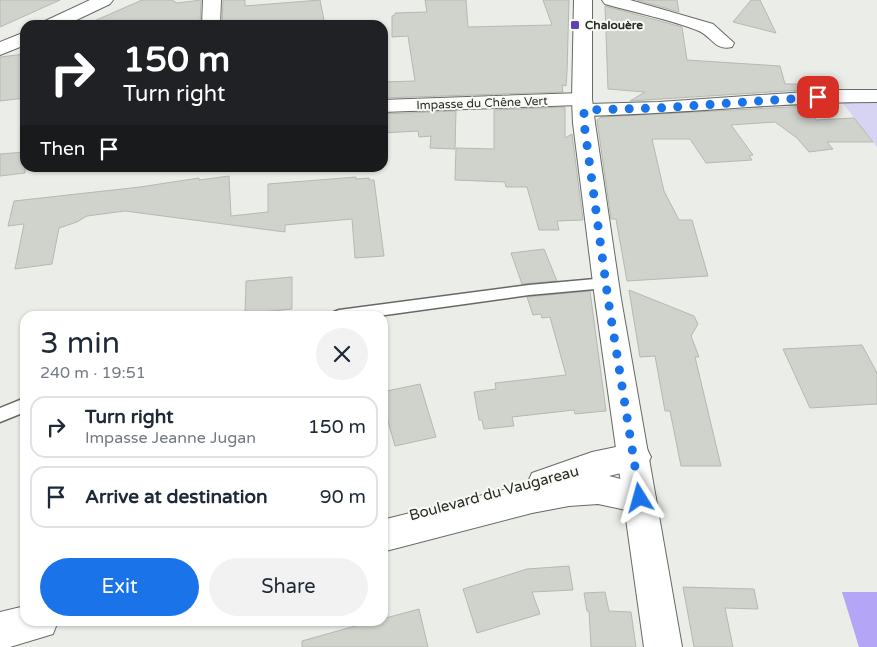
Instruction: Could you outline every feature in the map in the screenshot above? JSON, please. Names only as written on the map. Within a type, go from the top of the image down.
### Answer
[{"type":"street","points":[[211,20],[212,0]]},
{"type":"street","points":[[582,0],[584,123],[606,282],[664,647]]},
{"type":"street","points":[[611,0],[707,28],[725,43]]},
{"type":"street","points":[[60,20],[92,2]]},
{"type":"street","points":[[0,49],[20,40]]},
{"type":"street","name":"Impasse du Chêne Vert","points":[[388,106],[583,105],[659,108],[835,96],[877,96]]},
{"type":"street","name":"Boulevard du Vaugareau","points":[[388,521],[550,481],[613,460],[635,457]]},
{"type":"street","name":"Boulevard du Vaugareau","points":[[388,534],[532,498],[569,491],[598,489],[640,498]]},
{"type":"street","points":[[0,619],[20,613]]},
{"type":"street","points":[[0,631],[20,626]]},
{"type":"lane","points":[[376,311],[529,290],[606,282]]},
{"type":"lane","points":[[0,415],[20,407]]},
{"type":"shaded area","points":[[841,101],[877,101],[877,147],[873,142]]},
{"type":"shaded area","points":[[842,592],[877,592],[877,647],[859,647]]},
{"type":"building","points":[[0,0],[60,0],[0,27]]},
{"type":"building","points":[[142,0],[172,0],[177,3],[201,0],[200,20],[96,20]]},
{"type":"building","points":[[223,0],[245,0],[245,6],[320,0],[324,20],[222,20]]},
{"type":"building","points":[[425,0],[466,0],[468,27],[552,25],[543,0],[569,0],[567,72],[566,86],[562,85],[563,92],[388,98],[388,82],[415,81],[408,36],[392,37],[392,16],[395,13],[427,12]]},
{"type":"building","points":[[637,0],[677,0],[679,12]]},
{"type":"building","points":[[751,0],[760,0],[776,33],[733,22]]},
{"type":"building","points":[[605,6],[682,27],[687,60],[780,66],[785,84],[799,84],[802,90],[630,101],[645,92],[608,89]]},
{"type":"building","points":[[20,55],[20,99],[0,101],[0,57]]},
{"type":"building","points":[[809,106],[816,120],[854,118],[873,142],[827,142],[833,149],[809,152],[797,138],[775,122],[731,125],[753,155],[749,156],[752,160],[706,163],[690,139],[652,139],[664,191],[679,220],[692,220],[708,276],[627,281],[616,219],[611,219],[597,120],[601,117]]},
{"type":"building","points":[[565,107],[565,138],[572,134],[583,220],[557,221],[559,230],[539,230],[527,187],[506,187],[505,182],[455,180],[456,148],[494,149],[494,110]]},
{"type":"building","points":[[456,111],[455,149],[430,148],[431,136],[419,137],[418,131],[388,133],[388,114]]},
{"type":"building","points":[[20,152],[20,172],[25,173],[0,176],[0,154]]},
{"type":"building","points":[[229,176],[231,216],[268,212],[268,184],[356,177],[356,179],[369,178],[369,180],[374,180],[384,256],[355,258],[352,219],[285,225],[285,232],[125,211],[87,216],[77,222],[59,228],[52,264],[15,269],[24,224],[8,226],[14,201]]},
{"type":"building","points":[[544,249],[557,281],[522,284],[511,253]]},
{"type":"building","points":[[292,277],[292,309],[245,311],[246,281]]},
{"type":"building","points":[[629,290],[694,316],[698,324],[691,336],[699,357],[695,357],[721,466],[681,466],[670,411],[665,411],[655,356],[640,357]]},
{"type":"building","points":[[590,291],[606,411],[575,414],[574,410],[512,417],[514,426],[484,429],[482,420],[479,420],[474,392],[496,389],[495,383],[566,375],[550,317],[542,318],[541,314],[533,315],[527,297]]},
{"type":"building","points":[[862,345],[877,373],[877,404],[810,408],[783,349]]},
{"type":"building","points":[[420,384],[436,437],[395,446],[388,421],[388,391]]},
{"type":"building","points":[[569,566],[573,590],[532,592],[540,614],[477,633],[463,589],[527,569]]},
{"type":"building","points":[[683,587],[754,589],[758,609],[725,608],[733,647],[694,647]]},
{"type":"building","points":[[605,592],[609,611],[631,612],[636,647],[591,647],[589,611],[587,611],[584,593]]},
{"type":"building","points":[[419,609],[428,647],[302,647],[302,641],[355,626],[388,626],[388,617]]},
{"type":"place","name":"Chalouère","points":[[575,25]]},
{"type":"route","points":[[640,498],[635,457],[629,432],[608,299],[584,123],[584,110],[659,108],[818,97]]}]
